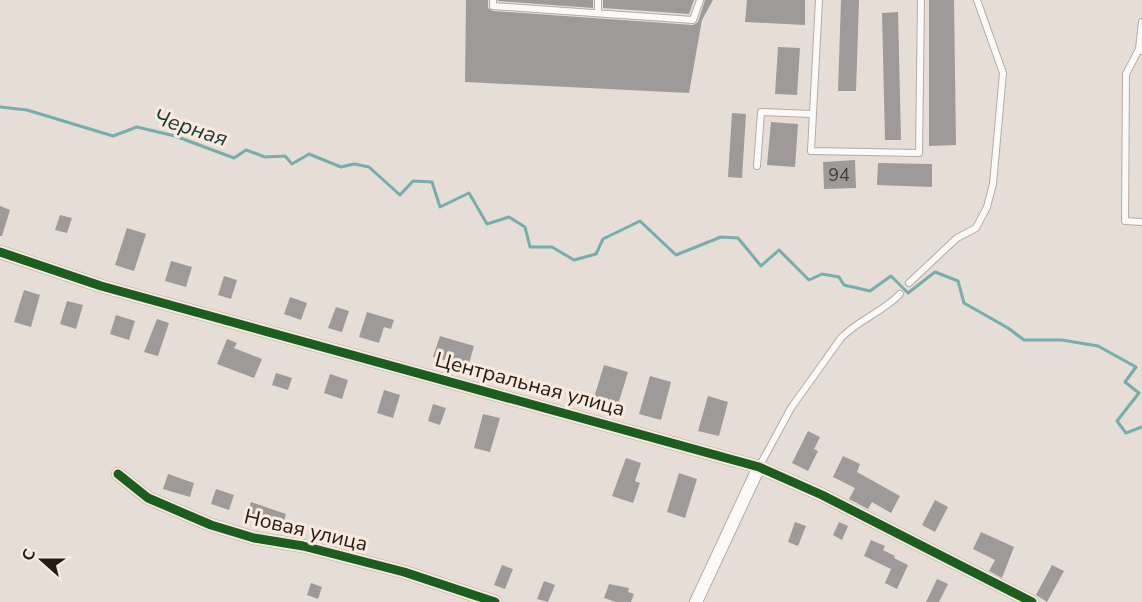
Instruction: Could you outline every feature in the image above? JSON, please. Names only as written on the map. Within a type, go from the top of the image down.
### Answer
[{"type":"street","name":"Центральная улица","points":[[0,252],[101,286],[759,467],[822,495],[1032,602]]},
{"type":"street","points":[[696,602],[759,467]]},
{"type":"street","name":"Новая улица","points":[[118,474],[148,498],[211,525],[254,538],[303,546],[404,572],[495,602]]},
{"type":"lane","points":[[493,0],[493,6],[693,20],[700,0]]},
{"type":"lane","points":[[598,0],[598,13]]},
{"type":"lane","points":[[819,0],[811,151],[919,153],[921,0]]},
{"type":"lane","points":[[909,283],[957,238],[976,228],[987,207],[993,184],[1003,73],[978,0]]},
{"type":"lane","points":[[1142,22],[1140,50],[1126,74],[1125,221],[1142,222]]},
{"type":"lane","points":[[757,166],[761,112],[812,114]]},
{"type":"lane","points":[[759,467],[791,408],[841,338],[850,329],[892,303],[900,294]]},
{"type":"building","points":[[466,0],[488,0],[488,8],[493,11],[693,25],[698,22],[705,0],[713,0],[702,20],[689,93],[465,82]]},
{"type":"building","points":[[593,0],[593,8],[498,1]]},
{"type":"building","points":[[603,0],[694,0],[689,14],[603,8]]},
{"type":"building","points":[[747,0],[805,0],[805,25],[745,22]]},
{"type":"building","points":[[841,0],[859,0],[856,91],[838,91]]},
{"type":"building","points":[[929,0],[954,0],[956,145],[929,146]]},
{"type":"building","points":[[898,12],[901,140],[885,140],[882,13]]},
{"type":"building","points":[[778,47],[800,48],[797,95],[775,94]]},
{"type":"building","points":[[732,113],[746,114],[742,178],[728,177]]},
{"type":"building","points":[[771,122],[798,124],[795,167],[767,165]]},
{"type":"building","points":[[855,160],[856,188],[824,189],[823,162]]},
{"type":"building","points":[[878,163],[932,164],[932,187],[877,185]]},
{"type":"building","points":[[0,206],[10,210],[2,236],[0,236]]},
{"type":"building","points":[[60,215],[72,218],[67,233],[55,230]]},
{"type":"building","points":[[127,228],[146,234],[134,271],[115,265]]},
{"type":"building","points":[[171,261],[192,267],[186,287],[165,281]]},
{"type":"building","points":[[224,276],[237,280],[231,299],[218,295]]},
{"type":"building","points":[[24,290],[40,295],[31,327],[14,322]]},
{"type":"building","points":[[290,297],[307,303],[301,320],[284,314]]},
{"type":"building","points":[[67,301],[83,305],[76,329],[60,324]]},
{"type":"building","points":[[336,307],[349,311],[342,332],[328,328]]},
{"type":"building","points":[[367,312],[394,320],[391,329],[384,327],[379,343],[359,337]]},
{"type":"building","points":[[116,315],[135,321],[129,340],[110,334]]},
{"type":"building","points":[[157,319],[169,323],[158,356],[144,352]]},
{"type":"building","points":[[440,336],[474,346],[468,367],[433,357]]},
{"type":"building","points":[[227,339],[237,343],[234,348],[262,359],[254,378],[217,364]]},
{"type":"building","points":[[604,365],[628,372],[617,408],[593,401]]},
{"type":"building","points":[[276,373],[292,378],[288,390],[272,385]]},
{"type":"building","points":[[330,374],[348,380],[342,399],[324,393]]},
{"type":"building","points":[[650,376],[671,382],[661,420],[639,414]]},
{"type":"building","points":[[384,390],[400,395],[393,418],[377,413]]},
{"type":"building","points":[[708,396],[728,402],[719,436],[698,431]]},
{"type":"building","points":[[433,404],[446,408],[440,425],[428,421]]},
{"type":"building","points":[[483,414],[500,418],[490,452],[474,448]]},
{"type":"building","points":[[808,431],[820,437],[814,449],[818,451],[808,471],[792,463]]},
{"type":"building","points":[[843,456],[860,464],[857,472],[900,496],[891,513],[872,502],[868,509],[849,499],[855,488],[833,477]]},
{"type":"building","points":[[626,458],[641,463],[635,481],[640,483],[633,503],[612,496]]},
{"type":"building","points":[[679,473],[697,479],[685,518],[667,512]]},
{"type":"building","points":[[168,474],[194,483],[190,497],[163,489]]},
{"type":"building","points":[[216,489],[234,495],[229,510],[211,504]]},
{"type":"building","points":[[935,500],[948,507],[935,532],[922,525]]},
{"type":"building","points":[[251,502],[286,514],[282,528],[247,516]]},
{"type":"building","points":[[795,522],[806,526],[798,546],[788,542]]},
{"type":"building","points":[[839,522],[848,526],[842,540],[833,535]]},
{"type":"building","points":[[981,532],[1014,547],[1002,578],[989,571],[995,560],[973,549]]},
{"type":"building","points":[[871,540],[885,546],[883,550],[908,565],[897,589],[885,583],[891,569],[864,556]]},
{"type":"building","points":[[502,565],[513,569],[505,589],[494,585]]},
{"type":"building","points":[[1052,565],[1064,571],[1047,602],[1036,595]]},
{"type":"building","points":[[937,579],[948,584],[939,602],[926,602]]},
{"type":"building","points":[[544,581],[555,585],[548,602],[537,599]]},
{"type":"building","points":[[311,583],[322,587],[318,599],[307,595]]},
{"type":"building","points":[[609,584],[629,588],[628,592],[634,594],[631,602],[616,602],[604,598]]},
{"type":"waterway","name":"Черная","points":[[0,107],[27,110],[113,136],[137,127],[175,136],[234,158],[246,150],[265,157],[285,156],[292,164],[309,154],[341,167],[354,164],[369,167],[400,195],[413,181],[432,182],[440,207],[469,193],[487,224],[509,217],[525,227],[530,247],[552,247],[574,260],[596,254],[603,239],[640,221],[676,255],[721,237],[738,238],[761,266],[779,250],[809,280],[822,274],[839,277],[844,285],[870,291],[891,276],[908,293],[935,272],[958,281],[964,303],[1008,328],[1024,340],[1062,340],[1098,346],[1136,367],[1125,382],[1139,393],[1117,421],[1126,433],[1142,427]]},
{"type":"cycle path","points":[[0,252],[101,286],[759,467],[822,495],[1032,602]]},
{"type":"cycle path","points":[[118,474],[148,498],[211,525],[254,538],[303,546],[404,572],[495,602]]}]
